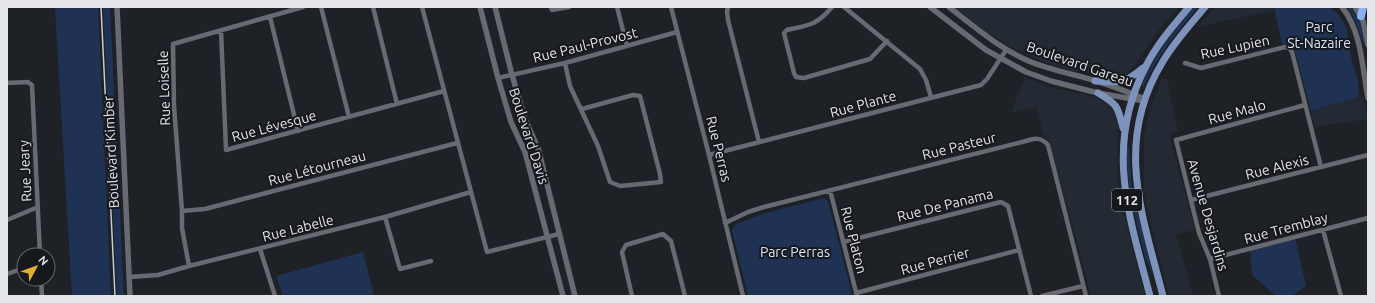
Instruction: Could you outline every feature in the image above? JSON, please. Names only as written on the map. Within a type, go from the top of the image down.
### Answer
[{"type":"highway","points":[[1361,16],[1363,7]]},
{"type":"main road","name":"112","points":[[1150,296],[1124,189],[1124,133],[1133,97],[1146,65],[1164,37],[1189,7]]},
{"type":"main road","name":"112","points":[[1163,296],[1140,206],[1136,182],[1136,146],[1138,130],[1144,100],[1152,80],[1168,53],[1205,7]]},
{"type":"main road","points":[[1095,81],[1115,82],[1126,80],[1146,65]]},
{"type":"main road","points":[[1098,93],[1111,100],[1117,107],[1124,133]]},
{"type":"street","name":"Boulevard Kimber","points":[[117,7],[130,296]]},
{"type":"street","name":"Rue Loiselle","points":[[189,266],[182,228],[174,106],[173,44],[303,7]]},
{"type":"street","points":[[321,7],[349,118]]},
{"type":"street","points":[[373,7],[397,104]]},
{"type":"street","points":[[422,7],[487,252],[559,234]]},
{"type":"street","name":"Boulevard Davis","points":[[480,7],[498,78],[512,122],[525,152],[562,296]]},
{"type":"street","name":"Boulevard Davis","points":[[496,7],[512,75],[525,119],[538,148],[575,296]]},
{"type":"street","points":[[551,7],[552,10],[569,7]]},
{"type":"street","points":[[617,7],[627,46]]},
{"type":"street","name":"Rue Perras","points":[[671,7],[710,155],[743,296]]},
{"type":"street","points":[[728,7],[728,20],[759,142]]},
{"type":"street","points":[[832,7],[823,18],[811,24],[787,30],[784,33],[796,77],[804,78],[870,59],[887,41]]},
{"type":"street","points":[[844,7],[920,69],[932,97]]},
{"type":"street","name":"Boulevard Gareau","points":[[930,7],[981,47],[1000,59],[1037,76],[1098,93],[1133,97]]},
{"type":"street","name":"Boulevard Gareau","points":[[950,7],[988,38],[1006,50],[1042,66],[1095,81],[1144,100]]},
{"type":"street","points":[[1342,7],[1349,17],[1356,35],[1368,98]]},
{"type":"street","points":[[1355,7],[1365,26],[1368,45]]},
{"type":"street","points":[[270,16],[298,131]]},
{"type":"street","name":"Rue Lévesque","points":[[221,30],[226,150],[349,118],[444,91]]},
{"type":"street","name":"Rue Paul-Provost","points":[[498,78],[677,32]]},
{"type":"street","name":"Rue Lupien","points":[[1185,63],[1201,68],[1284,47],[1289,48],[1292,52],[1305,105]]},
{"type":"street","name":"Rue Plante","points":[[710,155],[984,83],[1006,50]]},
{"type":"street","points":[[565,62],[570,86],[598,146],[610,182],[620,186],[661,182],[640,96],[632,95],[582,109]]},
{"type":"street","name":"Rue Jeary","points":[[7,83],[28,82],[32,85],[40,247]]},
{"type":"street","points":[[1305,105],[1321,167]]},
{"type":"street","name":"Rue Malo","points":[[1176,140],[1305,105]]},
{"type":"street","name":"Rue Pasteur","points":[[725,223],[748,212],[830,190],[1039,139],[1048,145],[1086,296]]},
{"type":"street","name":"Avenue Desjardins","points":[[1176,140],[1199,233],[1210,259],[1219,296]]},
{"type":"street","name":"Rue Létourneau","points":[[182,211],[205,209],[457,143]]},
{"type":"street","name":"Rue Alexis","points":[[1191,200],[1368,155]]},
{"type":"street","name":"Rue Platon","points":[[830,190],[856,294]]},
{"type":"street","name":"Rue Labelle","points":[[129,277],[158,275],[471,192]]},
{"type":"street","name":"Rue De Panama","points":[[843,242],[1000,202],[1008,206],[1031,296]]},
{"type":"street","points":[[7,220],[38,208]]},
{"type":"street","points":[[385,216],[400,269],[431,261]]},
{"type":"street","name":"Rue Tremblay","points":[[1210,259],[1368,218]]},
{"type":"street","points":[[1323,230],[1341,296]]},
{"type":"street","points":[[632,296],[622,252],[626,245],[663,234],[671,241],[685,296]]},
{"type":"street","points":[[260,249],[275,296]]},
{"type":"street","name":"Rue Perrier","points":[[856,294],[1019,250]]},
{"type":"street","points":[[1042,296],[1083,286]]},
{"type":"shaded area","points":[[955,7],[1179,7],[1159,30],[1135,65],[1127,74],[1118,76],[1072,71],[1039,60],[1017,50],[983,30]]},
{"type":"shaded area","points":[[1215,7],[1274,7],[1275,10],[1198,27]]},
{"type":"shaded area","points":[[1025,77],[1049,87],[1095,97],[1110,105],[1116,113],[1118,123],[1117,172],[1119,194],[1145,296],[1091,296],[1050,142],[1043,134],[1036,107],[1011,113]]},
{"type":"shaded area","points":[[1162,78],[1167,79],[1178,131],[1169,134],[1195,230],[1176,234],[1193,296],[1169,296],[1146,205],[1144,185],[1144,135],[1153,100]]},
{"type":"shaded area","points":[[1363,96],[1368,119],[1314,127],[1311,111]]},
{"type":"green space","points":[[55,7],[98,7],[111,296],[72,296]]},
{"type":"green space","points":[[103,7],[110,7],[124,296],[117,296]]},
{"type":"green space","points":[[1194,7],[1198,7],[1168,45],[1149,75],[1144,86],[1142,85],[1158,54],[1171,35]]},
{"type":"green space","name":"Parc St-Nazaire","points":[[1274,7],[1329,7],[1337,13],[1347,30],[1352,62],[1358,80],[1359,97],[1311,111],[1294,48],[1290,44],[1282,44]]},
{"type":"green space","points":[[1351,7],[1361,25],[1365,43],[1363,43],[1356,23],[1348,8]]},
{"type":"green space","points":[[1127,147],[1129,147],[1132,190],[1153,275],[1145,257],[1130,196]]},
{"type":"green space","name":"Parc Perras","points":[[824,198],[828,201],[852,294],[845,296],[748,296],[732,230],[736,224],[762,214]]},
{"type":"green space","points":[[1295,237],[1306,286],[1292,296],[1276,296],[1252,275],[1250,249]]},
{"type":"green space","points":[[363,252],[374,296],[283,296],[276,276]]},
{"type":"railway","points":[[101,7],[115,296]]}]
